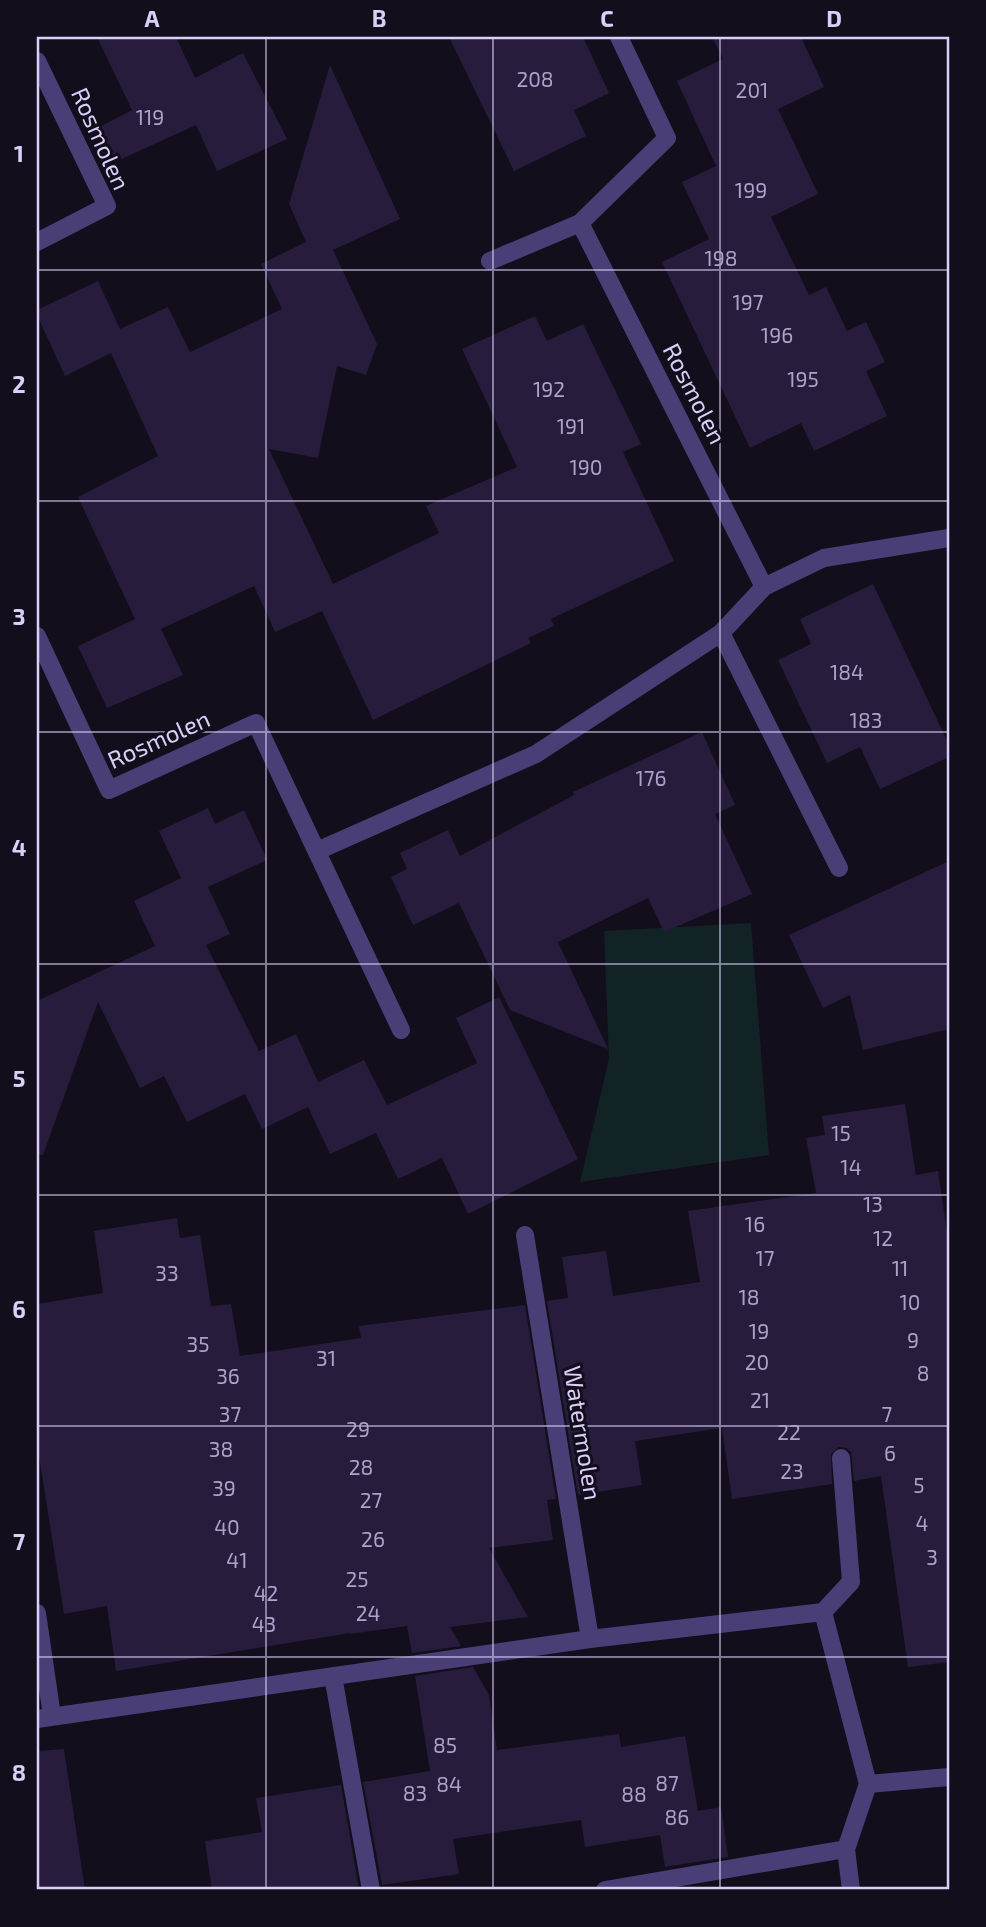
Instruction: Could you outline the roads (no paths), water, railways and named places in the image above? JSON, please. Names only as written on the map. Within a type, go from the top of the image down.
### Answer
[{"type":"street","points":[[490,261],[580,223],[667,138],[619,37]]},
{"type":"street","name":"Rosmolen","points":[[37,61],[107,206],[37,242]]},
{"type":"street","name":"Rosmolen","points":[[580,223],[764,587]]},
{"type":"street","points":[[317,851],[536,754],[721,633],[764,587],[824,558],[949,538]]},
{"type":"street","points":[[721,633],[839,868]]},
{"type":"street","name":"Rosmolen","points":[[37,636],[109,790],[257,723],[401,1030]]},
{"type":"street","name":"Watermolen","points":[[526,1235],[590,1639]]},
{"type":"street","points":[[37,1613],[44,1718],[590,1639],[823,1612],[851,1582],[841,1458]]},
{"type":"street","points":[[823,1612],[868,1784],[846,1849],[851,1890]]},
{"type":"street","points":[[333,1676],[372,1890]]},
{"type":"street","points":[[868,1784],[949,1777]]},
{"type":"street","points":[[605,1890],[846,1849]]}]
